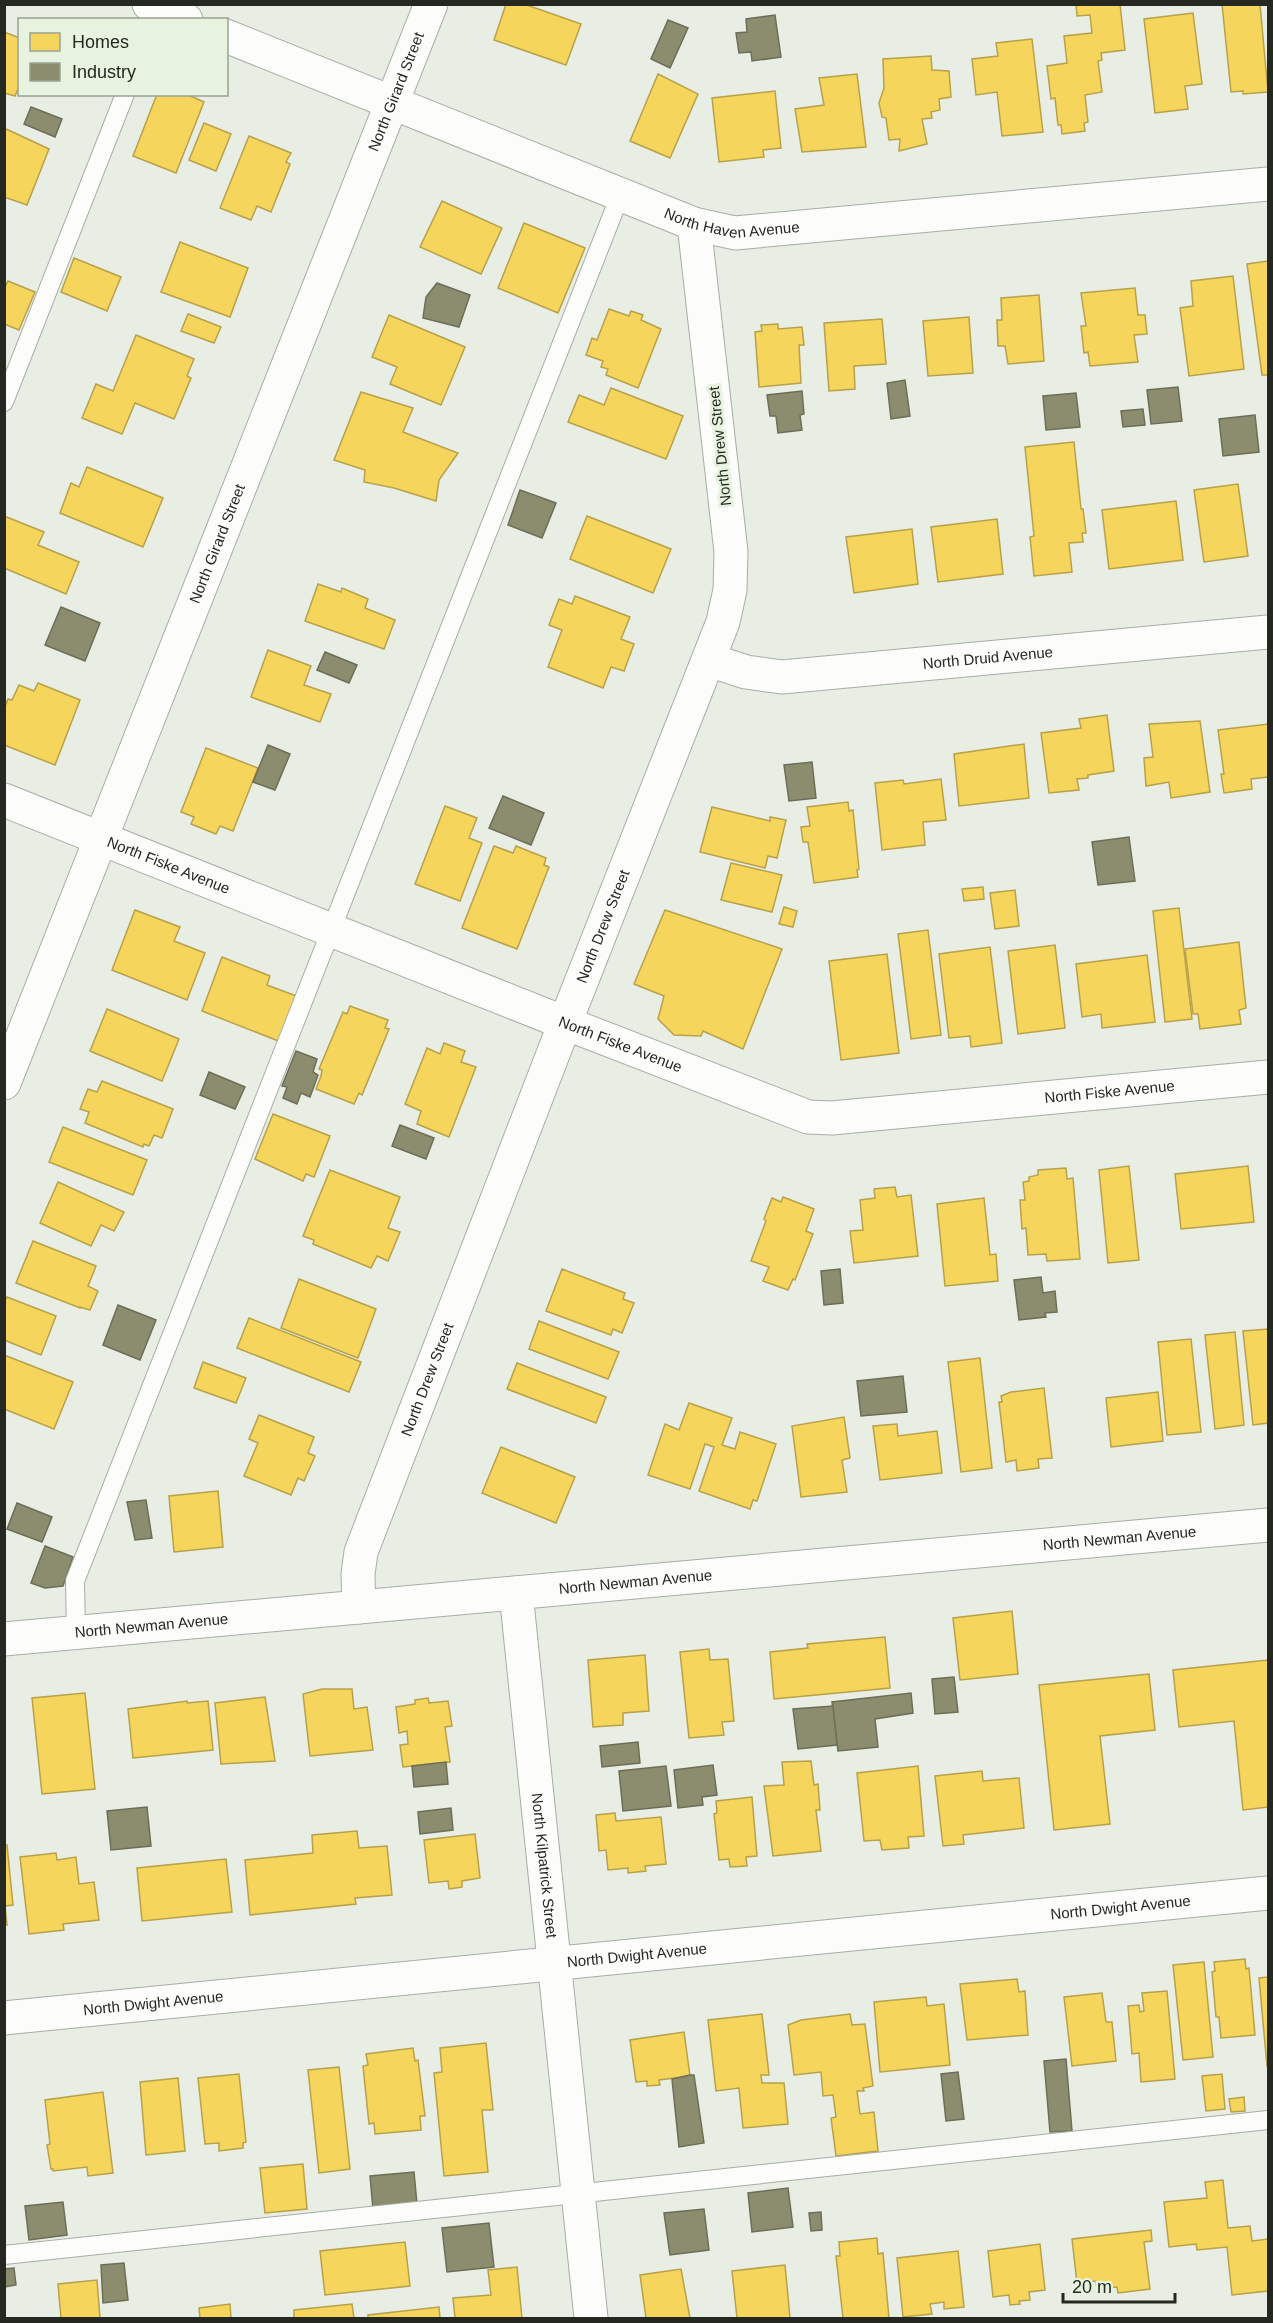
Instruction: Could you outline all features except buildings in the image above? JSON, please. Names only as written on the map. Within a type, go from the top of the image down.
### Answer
[{"type":"street","name":"North Girard Street","points":[[4,1083],[431,4]]},
{"type":"street","name":"North Haven Avenue","points":[[228,37],[694,224],[735,233],[1269,184]]},
{"type":"street","name":"North Drew Street","points":[[359,1607],[358,1574],[361,1552],[723,622],[728,601],[731,552],[694,224]]},
{"type":"street","name":"North Druid Avenue","points":[[709,660],[746,672],[782,677],[1269,632]]},
{"type":"street","name":"North Fiske Avenue","points":[[4,800],[808,1117],[832,1118],[1269,1077]]},
{"type":"street","name":"North Newman Avenue","points":[[4,1639],[1269,1524]]},
{"type":"street","name":"North Kilpatrick Street","points":[[516,1593],[591,2319]]},
{"type":"street","name":"North Dwight Avenue","points":[[4,2018],[1269,1893]]},
{"type":"lane","points":[[4,402],[124,96]]},
{"type":"lane","points":[[76,1633],[75,1581],[621,193]]},
{"type":"lane","points":[[4,2255],[1269,2120]]}]
